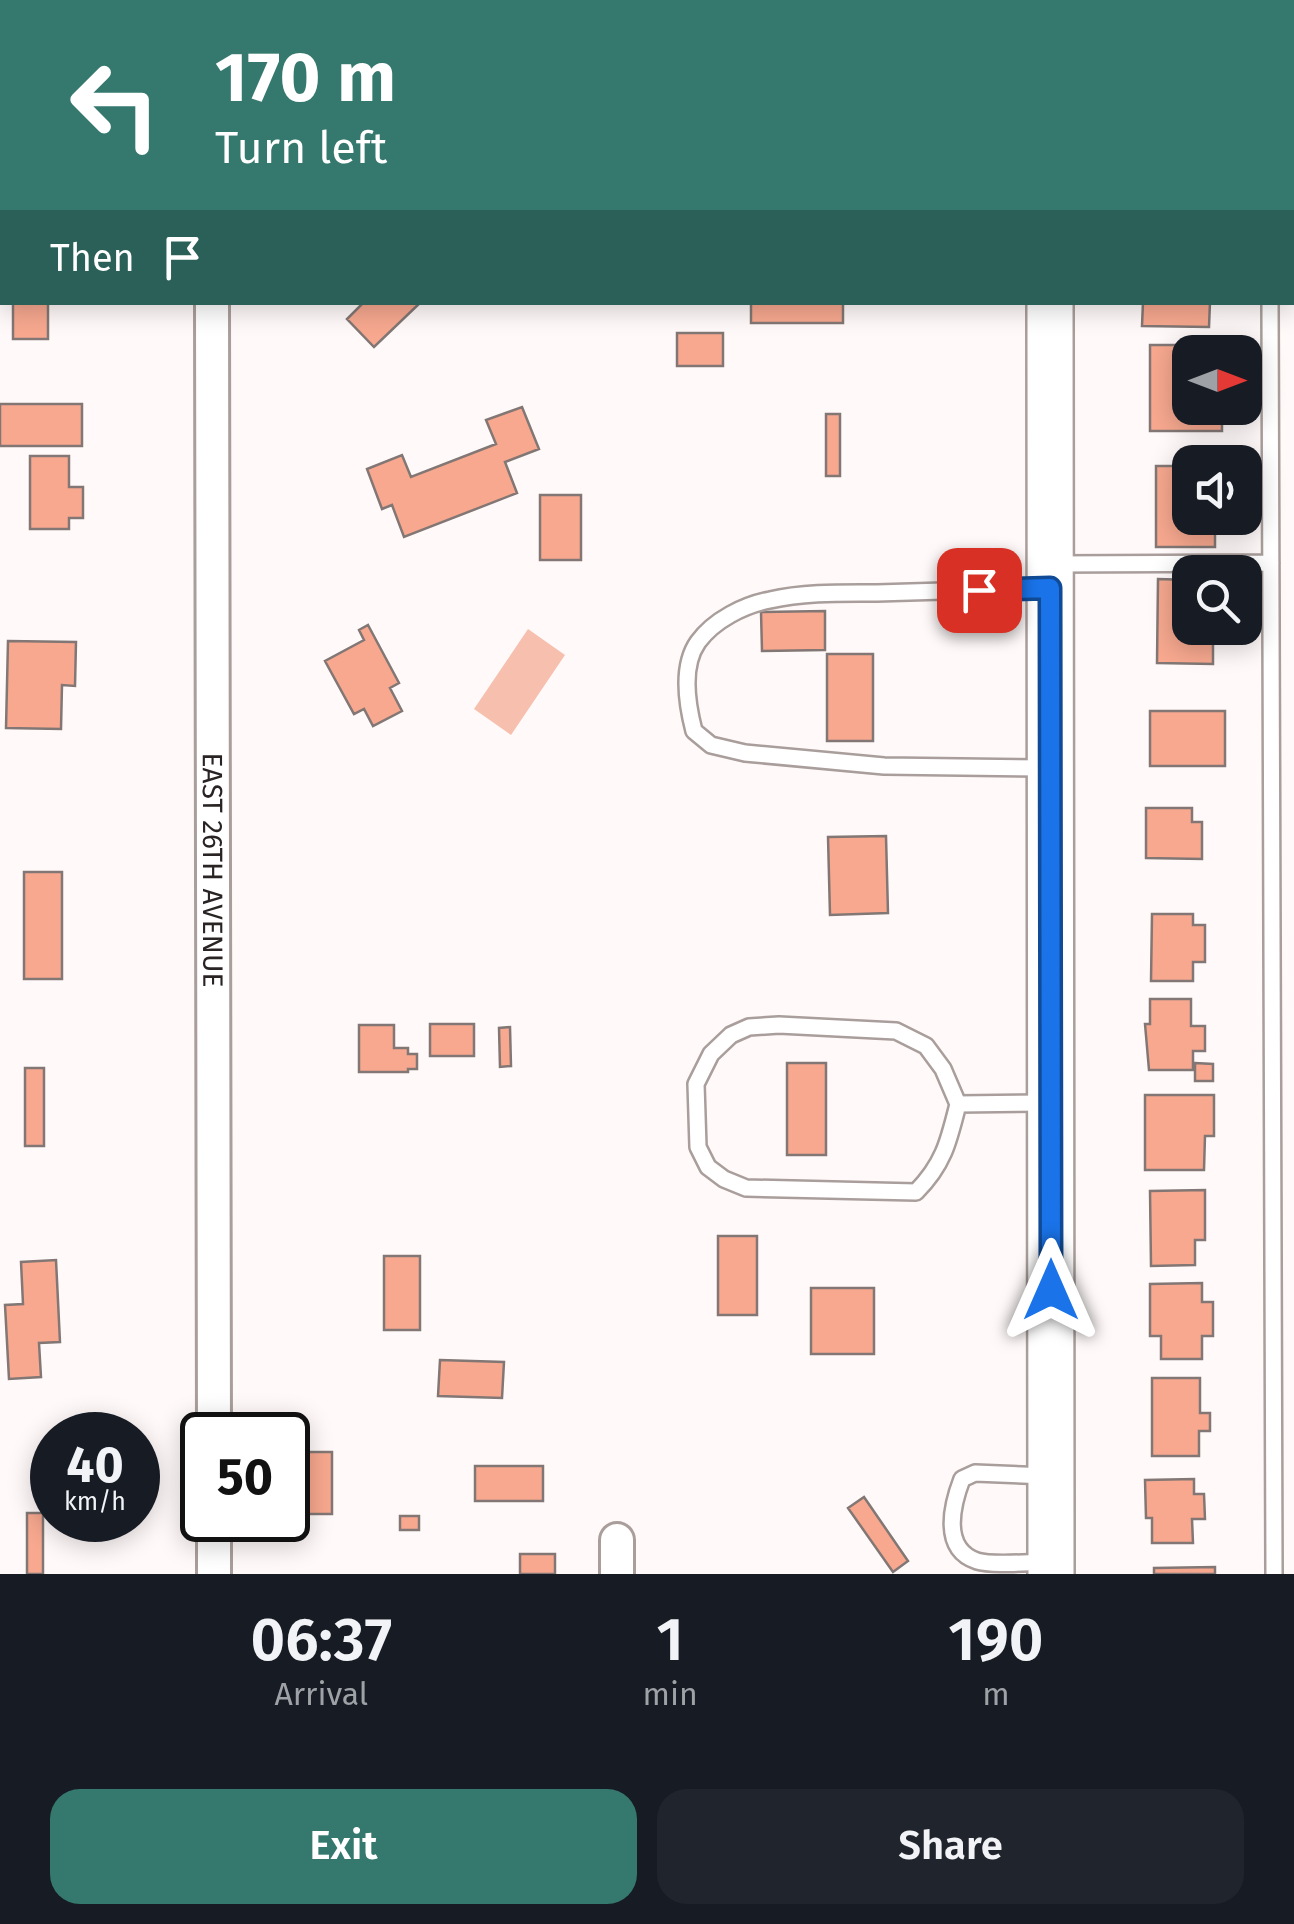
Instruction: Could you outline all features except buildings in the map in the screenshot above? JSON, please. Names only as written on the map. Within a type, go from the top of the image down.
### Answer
[{"type":"main road","points":[[1050,305],[1051,1568]]},
{"type":"street","name":"EAST 26TH AVENUE","points":[[212,305],[214,1412]]},
{"type":"street","points":[[617,1540],[617,1574]]},
{"type":"street","points":[[214,1542],[214,1574]]},
{"type":"lane","points":[[1270,305],[1274,1574]]},
{"type":"lane","points":[[1050,768],[884,766],[745,753],[711,745],[694,732],[690,658],[712,627],[766,600],[1050,576],[1271,563]]},
{"type":"lane","points":[[749,1028],[896,1031],[926,1046],[943,1069],[958,1104],[942,1159],[916,1192],[746,1188],[708,1168],[698,1147],[696,1084],[710,1054],[731,1035],[749,1028]]},
{"type":"lane","points":[[958,1104],[1051,1103]]},
{"type":"lane","points":[[1051,1476],[975,1473],[962,1479],[954,1498],[951,1528],[960,1550],[978,1562],[1051,1568]]},
{"type":"shaded area","points":[[528,629],[565,655],[511,735],[474,709]]},
{"type":"route","points":[[979,590],[1050,588],[1051,1290]]}]
